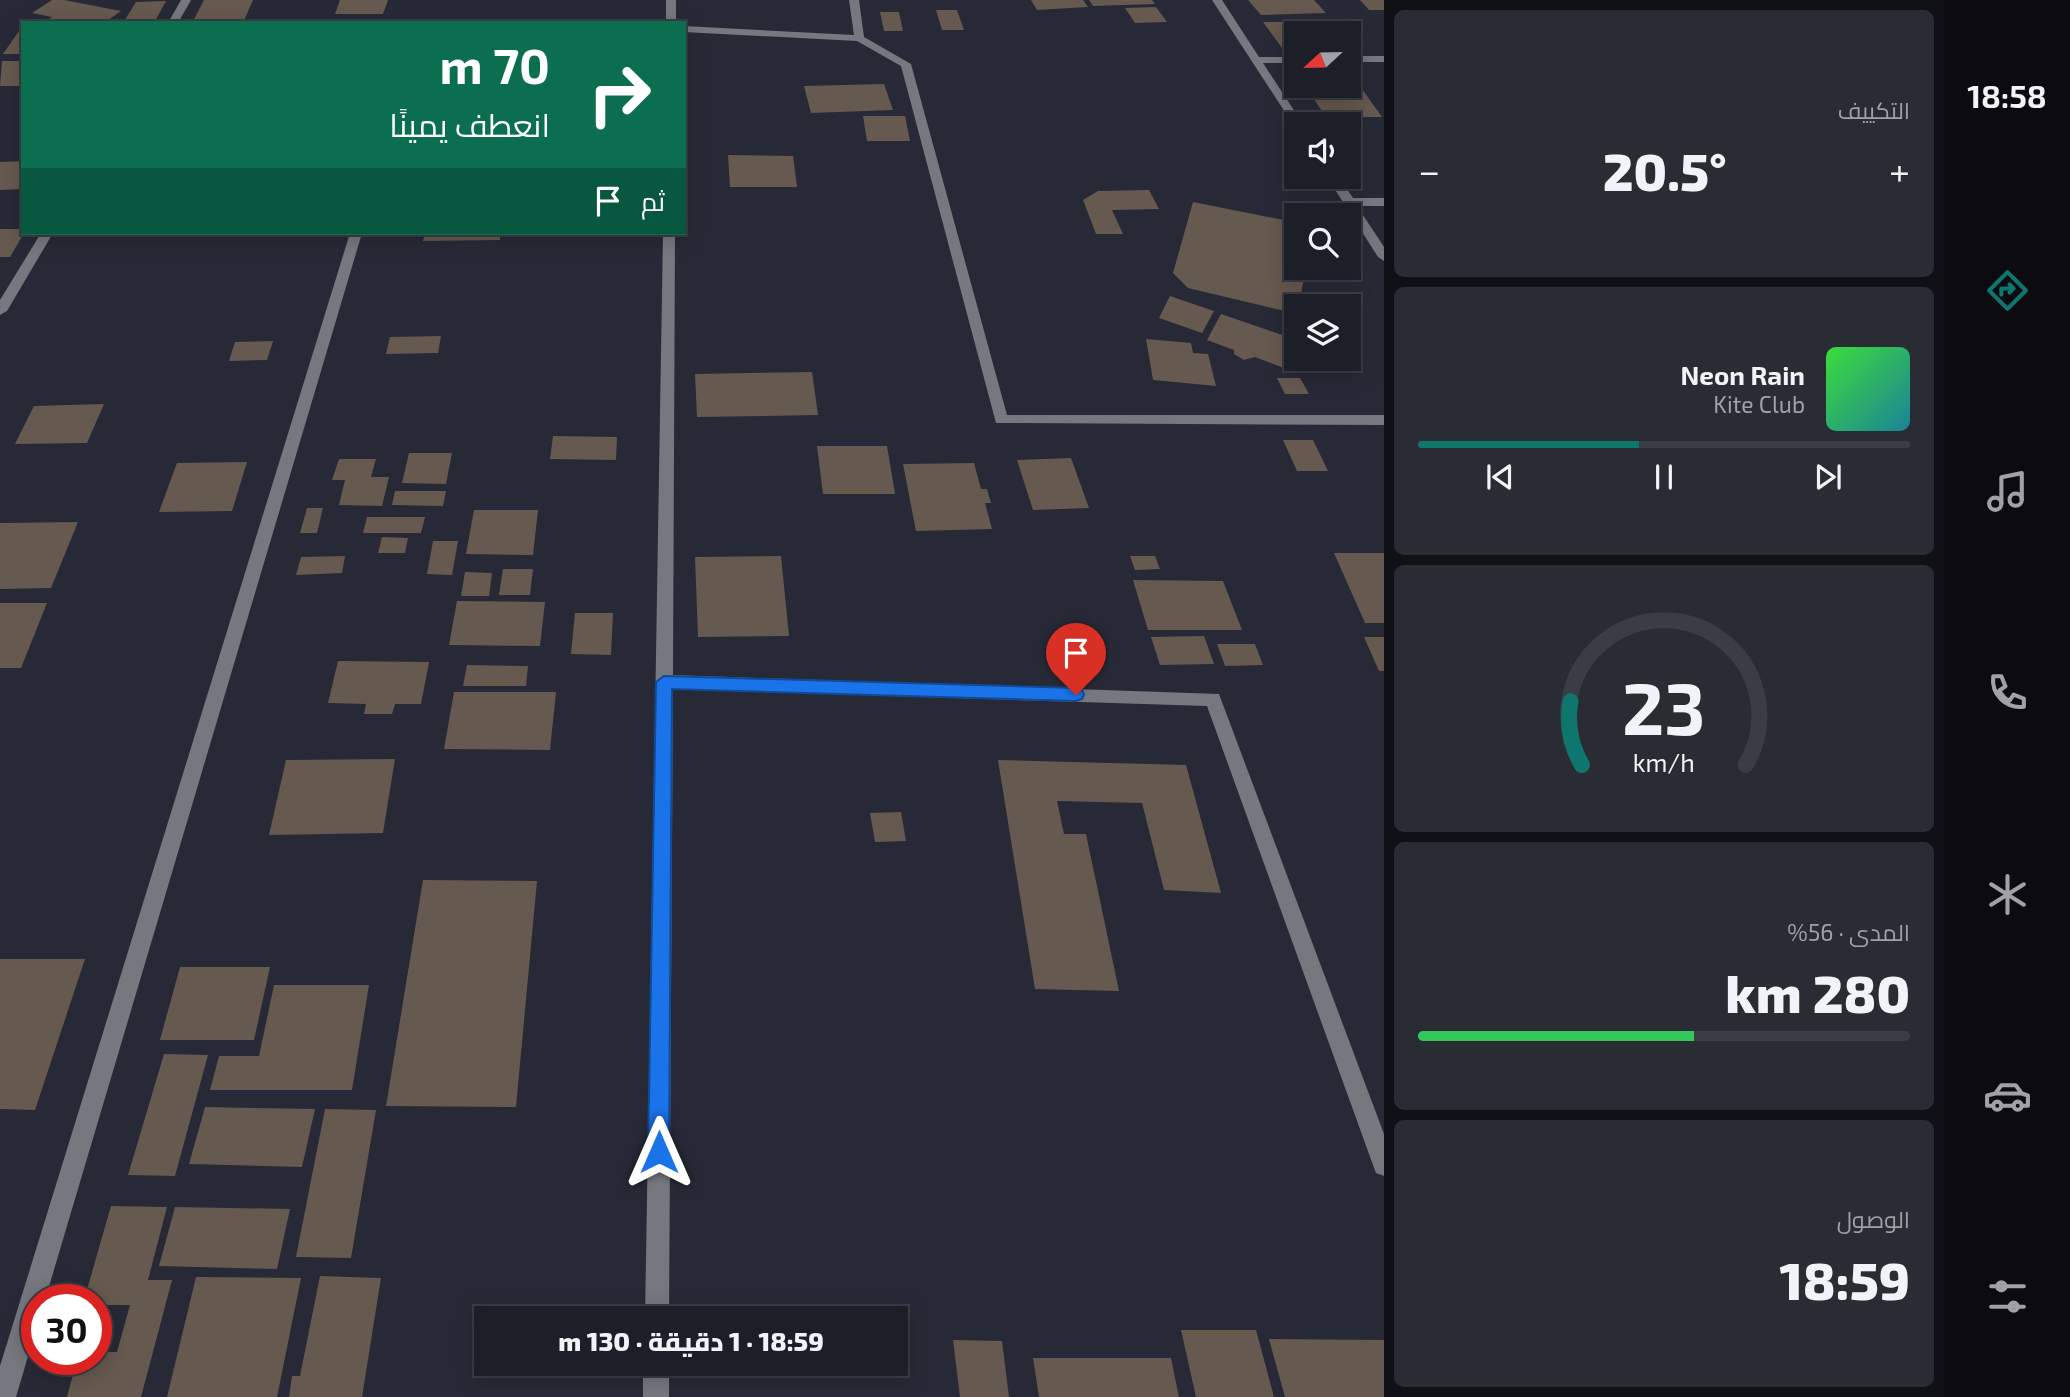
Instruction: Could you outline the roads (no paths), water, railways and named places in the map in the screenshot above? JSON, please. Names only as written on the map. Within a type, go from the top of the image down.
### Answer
[{"type":"street","points":[[174,21],[187,0]]},
{"type":"street","points":[[671,0],[671,21]]},
{"type":"street","points":[[854,0],[859,38]]},
{"type":"street","points":[[1217,0],[1290,112]]},
{"type":"street","points":[[686,29],[859,38],[906,64],[1001,419],[1384,420]]},
{"type":"street","points":[[1362,59],[1384,59]]},
{"type":"street","points":[[1256,60],[1284,60]]},
{"type":"street","points":[[1341,189],[1384,257]]},
{"type":"street","points":[[1349,202],[1384,202]]},
{"type":"street","points":[[0,312],[46,235]]},
{"type":"street","points":[[2,1397],[355,235]]},
{"type":"street","points":[[657,1306],[669,235]]},
{"type":"street","points":[[664,682],[1213,699],[1384,1165]]},
{"type":"street","points":[[656,1376],[656,1397]]}]
